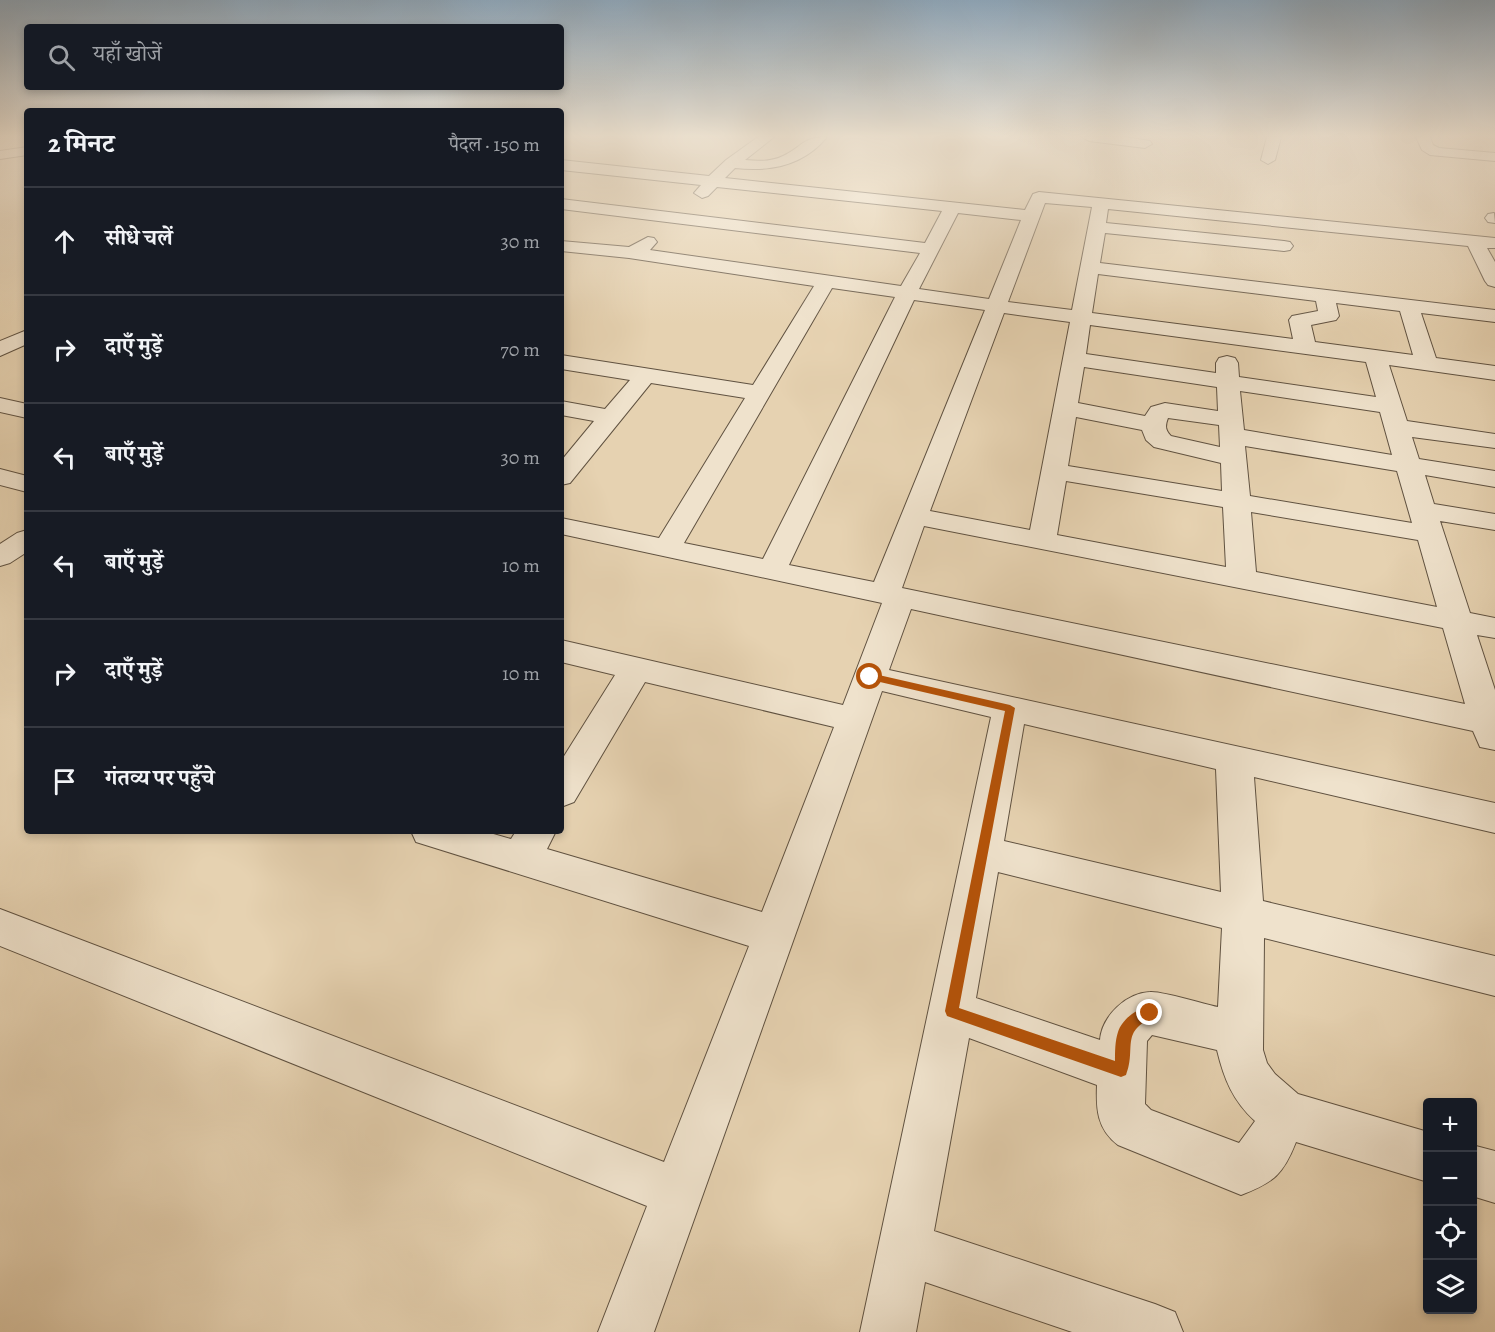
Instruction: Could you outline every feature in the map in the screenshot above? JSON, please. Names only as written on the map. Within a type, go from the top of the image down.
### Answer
[{"type":"street","points":[[601,199],[676,217],[931,249]]},
{"type":"street","points":[[654,199],[691,204]]},
{"type":"street","points":[[564,246],[582,248],[630,244],[653,238],[696,199]]},
{"type":"street","points":[[764,227],[787,199]]},
{"type":"street","points":[[667,548],[760,393],[825,270],[874,199]]},
{"type":"street","points":[[876,199],[1031,216]]},
{"type":"street","points":[[626,1332],[855,720],[870,677],[914,516],[1038,199]]},
{"type":"street","points":[[1049,199],[1099,215],[1186,236],[1285,249],[1485,242],[1492,272]]},
{"type":"street","points":[[772,570],[907,294],[953,207]]},
{"type":"street","points":[[1099,215],[1285,249]]},
{"type":"street","points":[[1042,541],[1083,318],[1099,215]]},
{"type":"street","points":[[736,255],[728,239],[740,224]]},
{"type":"street","points":[[1182,314],[1186,236]]},
{"type":"street","points":[[630,244],[736,255],[825,270],[907,294],[1083,318],[1182,314],[1226,337],[1495,373]]},
{"type":"street","points":[[564,263],[582,248]]},
{"type":"street","points":[[1285,249],[1292,293]]},
{"type":"street","points":[[1091,268],[1495,316]]},
{"type":"street","points":[[1306,348],[1299,320],[1329,316],[1325,297]]},
{"type":"street","points":[[1409,307],[1426,363]]},
{"type":"street","points":[[1226,337],[1242,580]]},
{"type":"street","points":[[1375,357],[1493,730]]},
{"type":"street","points":[[1075,359],[1229,383],[1393,416],[1495,441]]},
{"type":"street","points":[[564,362],[760,393]]},
{"type":"street","points":[[564,473],[646,375]]},
{"type":"street","points":[[0,405],[24,410]]},
{"type":"street","points":[[1066,408],[1153,425]]},
{"type":"street","points":[[564,409],[610,417]]},
{"type":"street","points":[[1232,438],[1168,444],[1155,435],[1153,425],[1159,412],[1165,410],[1232,438],[1495,479]]},
{"type":"street","points":[[1054,471],[1237,500],[1426,522],[1495,522]]},
{"type":"street","points":[[914,516],[1495,628]]},
{"type":"street","points":[[564,527],[892,596],[1493,730]]},
{"type":"street","points":[[0,557],[24,541]]},
{"type":"street","points":[[564,652],[855,720]]},
{"type":"street","points":[[564,787],[636,669]]},
{"type":"street","points":[[870,677],[1495,818]]},
{"type":"street","points":[[888,1332],[1010,708]]},
{"type":"street","points":[[1234,759],[1243,915],[1240,1050],[1247,1074],[1258,1091],[1284,1114],[1423,1156]]},
{"type":"street","points":[[451,834],[529,845],[775,935]]},
{"type":"street","points":[[983,852],[1495,976]]},
{"type":"street","points":[[0,927],[678,1193]]},
{"type":"street","points":[[951,1011],[1121,1070]]},
{"type":"street","points":[[1241,1034],[1150,1013],[1138,1017],[1124,1033],[1120,1109],[1125,1120],[1135,1128],[1241,1170],[1254,1167],[1263,1156],[1284,1114]]},
{"type":"street","points":[[1477,1171],[1495,1177]]},
{"type":"street","points":[[905,1248],[1155,1332]]},
{"type":"route","points":[[870,677],[1010,708],[951,1011],[1121,1070],[1124,1033],[1138,1017],[1150,1013]]}]
